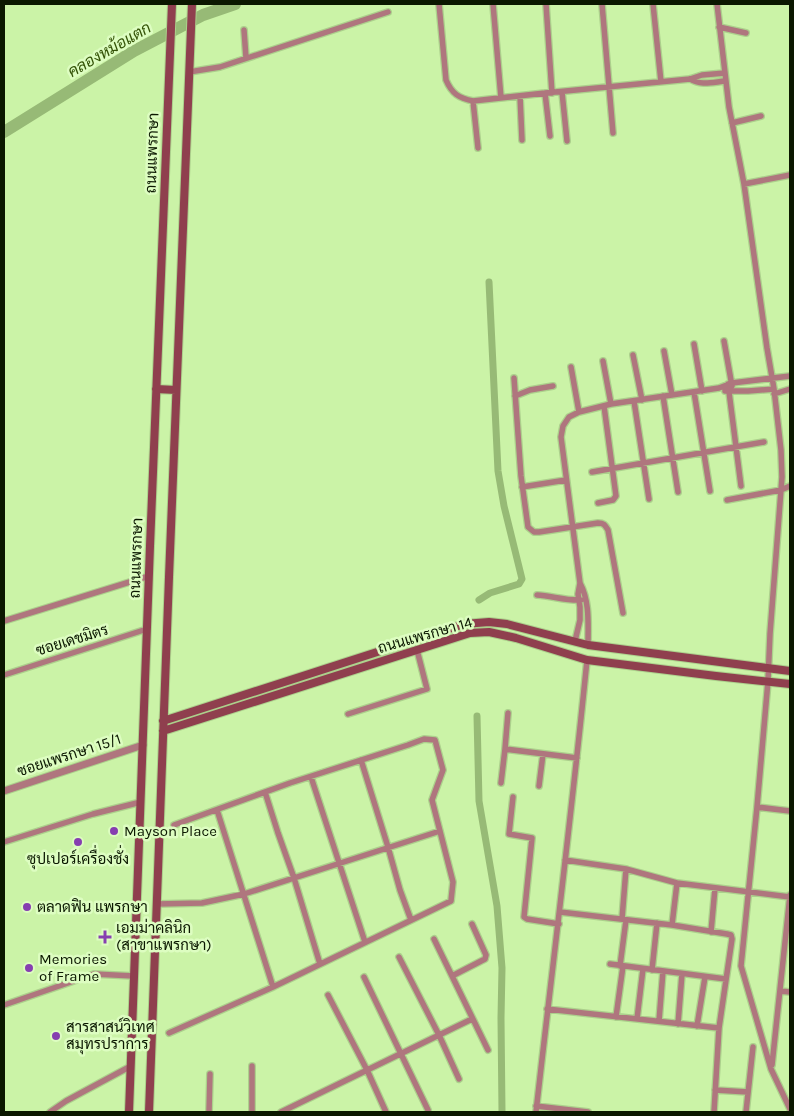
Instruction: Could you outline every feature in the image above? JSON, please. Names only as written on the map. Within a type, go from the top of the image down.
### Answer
[{"type":"main road","name":"ถนนแพรกษา","points":[[129,1112],[172,4]]},
{"type":"main road","points":[[149,1112],[192,5]]},
{"type":"main road","points":[[156,389],[176,390]]},
{"type":"main road","name":"ถนนแพรกษา 14","points":[[164,721],[464,624],[489,622],[507,624],[588,645],[790,671]]},
{"type":"main road","name":"ถนนแพรกษา 14","points":[[163,731],[470,633],[489,632],[516,638],[587,660],[790,684]]},
{"type":"main road","points":[[573,656],[575,641]]},
{"type":"main road","points":[[602,662],[603,647]]},
{"type":"street","points":[[439,4],[446,80],[449,88],[454,93],[462,98],[473,101],[690,79],[702,75],[725,73]]},
{"type":"street","points":[[493,4],[501,98]]},
{"type":"street","points":[[546,4],[550,136]]},
{"type":"street","points":[[602,4],[613,133]]},
{"type":"street","points":[[653,4],[661,82]]},
{"type":"street","points":[[717,4],[732,123],[744,184],[773,379],[782,464],[768,681],[741,966],[772,1069],[790,1109]]},
{"type":"street","points":[[189,72],[220,67],[388,12]]},
{"type":"street","points":[[720,27],[746,33]]},
{"type":"street","points":[[244,30],[246,58]]},
{"type":"street","points":[[690,79],[700,84],[726,81]]},
{"type":"street","points":[[562,92],[567,141]]},
{"type":"street","points":[[520,96],[522,140]]},
{"type":"street","points":[[473,101],[478,148]]},
{"type":"street","points":[[732,123],[761,116]]},
{"type":"street","points":[[744,184],[790,175]]},
{"type":"street","points":[[724,342],[731,391],[740,486]]},
{"type":"street","points":[[694,344],[702,391]]},
{"type":"street","points":[[664,351],[672,395]]},
{"type":"street","points":[[633,355],[642,400]]},
{"type":"street","points":[[598,503],[613,500],[616,496],[603,361]]},
{"type":"street","points":[[572,367],[578,412]]},
{"type":"street","points":[[575,641],[580,620],[578,594],[580,583],[561,437],[563,426],[569,417],[578,412],[608,405],[719,388],[730,383],[790,376]]},
{"type":"street","points":[[514,378],[522,487],[528,528],[534,532],[539,532],[603,523],[608,530],[623,613]]},
{"type":"street","points":[[515,396],[530,390],[552,386]]},
{"type":"street","points":[[719,388],[731,391],[790,389]]},
{"type":"street","points":[[694,392],[710,491]]},
{"type":"street","points":[[663,396],[678,492]]},
{"type":"street","points":[[634,401],[648,499]]},
{"type":"street","points":[[592,472],[764,442]]},
{"type":"street","points":[[522,487],[566,480]]},
{"type":"street","points":[[727,500],[781,490],[790,486]]},
{"type":"street","points":[[4,621],[149,576]]},
{"type":"street","points":[[580,583],[585,592],[586,599],[588,645]]},
{"type":"street","points":[[537,595],[569,600],[586,599]]},
{"type":"street","name":"ซอยเดชมิตร","points":[[4,675],[147,630]]},
{"type":"street","points":[[348,714],[427,689],[417,650]]},
{"type":"street","points":[[587,660],[559,924],[536,1109],[588,1112]]},
{"type":"street","points":[[501,783],[508,713]]},
{"type":"street","points":[[169,1033],[273,987],[450,900],[453,882],[432,800],[443,770],[435,740],[424,739],[311,776],[174,825]]},
{"type":"street","name":"ซอยแพรกษา 15/1","points":[[4,791],[143,745]]},
{"type":"street","points":[[505,749],[577,758]]},
{"type":"street","points":[[539,786],[543,754]]},
{"type":"street","points":[[361,760],[400,890],[411,920]]},
{"type":"street","points":[[311,776],[365,942]]},
{"type":"street","points":[[265,792],[320,964]]},
{"type":"street","points":[[513,798],[508,834],[532,838],[524,917],[526,919],[559,924]]},
{"type":"street","points":[[4,842],[93,814],[141,802]]},
{"type":"street","points":[[757,807],[790,811]]},
{"type":"street","points":[[217,810],[273,987]]},
{"type":"street","points":[[157,904],[202,904],[244,894],[440,831]]},
{"type":"street","points":[[565,860],[626,869],[677,883],[790,896],[787,949],[780,991],[772,1069]]},
{"type":"street","points":[[616,1017],[621,966],[626,869]]},
{"type":"street","points":[[672,925],[677,883]]},
{"type":"street","points":[[711,932],[715,888]]},
{"type":"street","points":[[560,912],[672,925],[731,935],[732,939],[719,1028],[714,1112]]},
{"type":"street","points":[[652,970],[657,923]]},
{"type":"street","points":[[452,976],[485,959],[486,955],[472,924]]},
{"type":"street","points":[[434,938],[488,1050]]},
{"type":"street","points":[[399,957],[459,1079]]},
{"type":"street","points":[[610,964],[726,979]]},
{"type":"street","points":[[637,1019],[643,969]]},
{"type":"street","points":[[658,1021],[663,971]]},
{"type":"street","points":[[4,1005],[94,974],[134,976]]},
{"type":"street","points":[[678,1024],[682,974]]},
{"type":"street","points":[[697,1026],[705,976]]},
{"type":"street","points":[[364,977],[428,1110]]},
{"type":"street","points":[[780,991],[790,992]]},
{"type":"street","points":[[328,995],[367,1070],[386,1112]]},
{"type":"street","points":[[547,1009],[719,1028]]},
{"type":"street","points":[[281,1112],[472,1019]]},
{"type":"street","points":[[746,1112],[753,1047]]},
{"type":"street","points":[[50,1112],[66,1101],[130,1066]]},
{"type":"street","points":[[252,1066],[252,1112]]},
{"type":"street","points":[[209,1112],[210,1074]]},
{"type":"street","points":[[715,1090],[748,1092]]},
{"type":"waterway","name":"คลองหม้อแตก","points":[[4,132],[134,51],[203,15],[235,4]]},
{"type":"waterway","points":[[479,600],[490,593],[519,584],[522,579],[504,506],[498,471],[489,282]]},
{"type":"waterway","points":[[477,716],[479,801],[497,906],[502,968],[502,1112]]},
{"type":"place","name":"Mayson Place","points":[[114,831]]},
{"type":"place","name":"ซุปเปอร์เครื่องชั่ง","points":[[78,842]]},
{"type":"place","name":"ตลาดฟิน แพรกษา","points":[[27,907]]},
{"type":"place","name":"เอมม่าคลินิก (สาขาแพรกษา)","points":[[105,937]]},
{"type":"place","name":"Memories of Frame","points":[[29,968]]},
{"type":"place","name":"สารสาสน์วิเทศ สมุทรปราการ","points":[[56,1036]]}]
